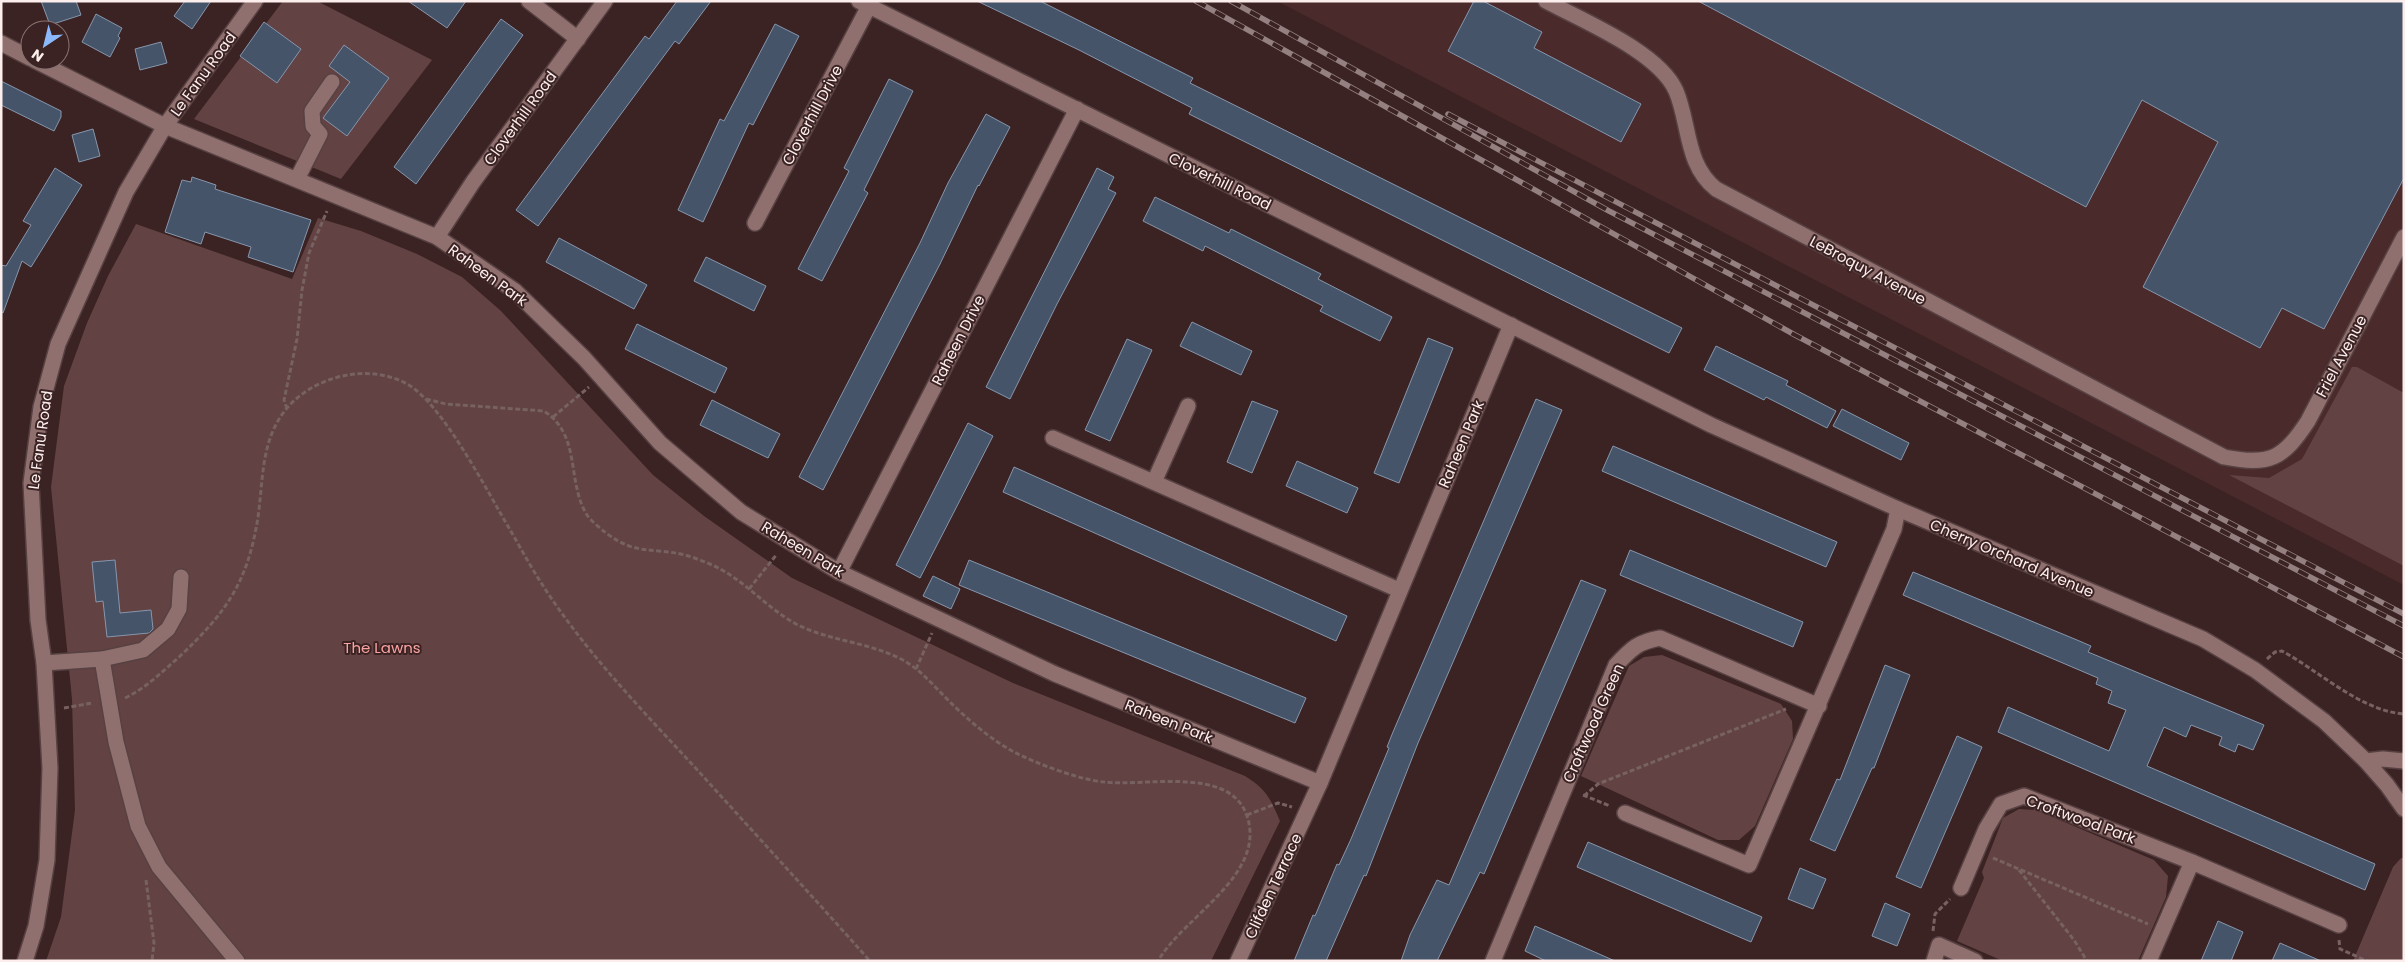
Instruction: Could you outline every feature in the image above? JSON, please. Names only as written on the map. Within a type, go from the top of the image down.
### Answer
[{"type":"street","name":"Le Fanu Road","points":[[25,961],[36,926],[48,860],[50,768],[44,663],[38,620],[31,482],[41,407],[58,344],[80,291],[126,192],[166,126],[256,1]]},
{"type":"street","points":[[529,1],[578,39]]},
{"type":"street","name":"Cloverhill Road","points":[[437,237],[473,182],[605,1]]},
{"type":"street","name":"LeBroquy Avenue","points":[[1546,1],[1639,51],[1663,70],[1676,91],[1690,150],[1699,169],[1708,183],[1728,197],[2224,457],[2244,461],[2264,461]]},
{"type":"street","name":"Cloverhill Road","points":[[864,4],[1581,361]]},
{"type":"street","name":"Cloverhill Drive","points":[[755,223],[864,4]]},
{"type":"street","points":[[1,43],[20,53]]},
{"type":"street","name":"Raheen Park","points":[[54,70],[166,126],[437,237],[515,291],[602,377],[660,443],[741,512],[839,572],[1055,674],[1320,783],[1511,325]]},
{"type":"street","points":[[297,179],[320,134],[313,126],[312,111],[332,82]]},
{"type":"street","name":"Raheen Drive","points":[[839,572],[1077,109]]},
{"type":"street","name":"Friel Avenue","points":[[2264,461],[2292,445],[2308,421],[2404,237]]},
{"type":"street","name":"Cherry Orchard Avenue","points":[[1581,361],[1711,425],[1898,509],[2182,629],[2228,652],[2324,721],[2366,761],[2387,785],[2404,810]]},
{"type":"street","points":[[1154,482],[1188,406]]},
{"type":"street","points":[[1053,438],[1399,590]]},
{"type":"street","points":[[1626,813],[1749,865],[1894,529],[1898,509]]},
{"type":"street","points":[[44,663],[102,659],[143,650],[168,629],[180,610],[181,577]]},
{"type":"street","name":"Croftwood Green","points":[[1493,961],[1616,665],[1642,641],[1660,638],[1819,706]]},
{"type":"street","points":[[102,659],[108,701],[138,826],[159,868],[237,961]]},
{"type":"street","points":[[2366,761],[2383,759],[2404,760]]},
{"type":"street","name":"Clifden Terrace","points":[[1238,961],[1320,783]]},
{"type":"street","name":"Croftwood Park","points":[[1961,888],[1976,851],[2001,804],[2024,796],[2192,862],[2339,925]]},
{"type":"street","points":[[2149,961],[2192,862]]},
{"type":"street","points":[[1934,961],[1939,945],[1975,961]]},
{"type":"path","points":[[287,409],[284,400],[297,339],[302,290],[309,253],[336,195]]},
{"type":"path","points":[[46,710],[120,700],[141,690],[203,634],[229,603],[244,574],[254,545],[265,454],[273,429],[287,409],[300,396],[322,383],[342,375],[366,374],[387,376],[407,384],[426,399],[446,424],[540,582],[589,648],[870,961]]},
{"type":"path","points":[[553,417],[602,377]]},
{"type":"path","points":[[426,399],[446,404],[544,412],[553,417],[566,436],[577,490],[587,516],[603,531],[622,544],[650,552],[685,555],[712,565],[796,623],[818,633],[876,648],[903,660],[927,677],[949,701],[983,730],[1015,752],[1060,770],[1102,782],[1191,782],[1213,785],[1239,799],[1247,815],[1250,831],[1245,857],[1232,882],[1166,947],[1158,961]]},
{"type":"path","points":[[749,589],[787,540]]},
{"type":"path","points":[[916,669],[938,619]]},
{"type":"path","points":[[2255,670],[2275,652],[2282,652],[2369,705],[2385,711],[2404,714]]},
{"type":"path","points":[[1584,796],[1598,784],[1784,711],[1794,696]]},
{"type":"path","points":[[1564,788],[1626,813]]},
{"type":"path","points":[[1247,815],[1278,803],[1307,812]]},
{"type":"path","points":[[1976,851],[2162,930]]},
{"type":"path","points":[[2019,869],[2074,940],[2087,961]]},
{"type":"path","points":[[146,874],[154,943],[152,961]]},
{"type":"path","points":[[1939,945],[1931,928],[1936,914],[1961,888]]},
{"type":"path","points":[[2339,925],[2340,949],[2367,961]]},
{"type":"shaded area","points":[[1277,1],[2404,1],[2404,585],[1408,69]]},
{"type":"green space","points":[[283,1],[317,1],[432,60],[341,179],[194,119]]},
{"type":"green space","name":"The Lawns","points":[[318,218],[361,231],[417,254],[462,277],[501,311],[653,475],[704,516],[792,578],[1013,683],[1245,776],[1263,790],[1280,821],[1211,961],[46,961],[61,917],[75,810],[72,699],[51,487],[64,386],[87,323],[108,276],[136,224],[292,279]]},
{"type":"green space","points":[[2352,367],[2357,367],[2404,393],[2404,566],[2229,475],[2269,478],[2302,459]]},
{"type":"green space","points":[[1662,655],[1781,704],[1792,721],[1793,739],[1755,826],[1739,840],[1718,840],[1581,776],[1629,666],[1644,657]]},
{"type":"green space","points":[[2019,809],[2036,810],[2154,860],[2168,876],[2166,897],[2138,961],[2003,961],[1957,941],[1984,878],[1982,872],[2003,818]]},
{"type":"green space","points":[[2401,858],[2404,858],[2404,961],[2353,961],[2393,867]]},
{"type":"building","points":[[41,1],[76,1],[81,15],[66,20],[48,20]]},
{"type":"building","points":[[185,1],[211,1],[192,29],[174,16]]},
{"type":"building","points":[[408,1],[466,1],[447,28]]},
{"type":"building","points":[[677,1],[711,1],[679,44],[675,41],[538,226],[516,210],[645,36],[649,39]]},
{"type":"building","points":[[977,1],[1040,1],[1193,78],[1190,83],[1682,328],[1669,353],[1189,114],[1192,108],[1079,50]]},
{"type":"building","points":[[1474,1],[1483,1],[1542,32],[1534,48],[1641,104],[1621,142],[1448,51]]},
{"type":"building","points":[[1698,1],[2404,1],[2404,178],[2324,329],[2282,308],[2260,348],[2143,287],[2218,142],[2142,100],[2086,207]]},
{"type":"building","points":[[96,14],[122,28],[118,36],[120,38],[110,57],[82,42]]},
{"type":"building","points":[[501,19],[523,35],[416,184],[394,167]]},
{"type":"building","points":[[264,22],[301,49],[277,83],[240,56]]},
{"type":"building","points":[[775,24],[799,36],[753,125],[749,123],[703,222],[678,210],[720,119],[724,121]]},
{"type":"building","points":[[161,42],[167,63],[140,70],[135,49]]},
{"type":"building","points":[[344,45],[389,78],[347,136],[323,118],[350,82],[329,66]]},
{"type":"building","points":[[889,79],[913,91],[864,190],[868,193],[822,281],[798,269],[849,171],[844,168]]},
{"type":"building","points":[[1,81],[61,111],[61,117],[54,131],[1,105]]},
{"type":"building","points":[[986,114],[1010,127],[978,185],[940,264],[823,490],[799,477],[920,243],[948,183]]},
{"type":"building","points":[[93,129],[100,156],[79,162],[72,135]]},
{"type":"building","points":[[55,168],[82,185],[31,267],[22,261],[3,313],[1,312],[1,265],[6,266],[31,225],[23,221]]},
{"type":"building","points":[[1097,168],[1114,177],[1108,189],[1116,193],[1057,304],[1010,399],[986,387]]},
{"type":"building","points":[[192,177],[216,185],[215,189],[311,220],[293,272],[248,257],[251,247],[205,232],[201,244],[165,232],[182,180],[191,182]]},
{"type":"building","points":[[1155,197],[1229,233],[1231,229],[1321,274],[1318,279],[1392,317],[1380,341],[1320,311],[1323,306],[1205,246],[1203,251],[1143,221]]},
{"type":"building","points":[[559,238],[647,285],[634,309],[546,262]]},
{"type":"building","points":[[706,257],[766,286],[754,311],[694,281]]},
{"type":"building","points":[[1192,322],[1252,351],[1241,375],[1180,346]]},
{"type":"building","points":[[637,324],[727,368],[715,393],[625,349]]},
{"type":"building","points":[[1428,338],[1453,348],[1399,483],[1374,473]]},
{"type":"building","points":[[1127,339],[1152,350],[1110,441],[1085,430]]},
{"type":"building","points":[[1716,346],[1788,381],[1786,385],[1836,411],[1827,428],[1766,397],[1764,400],[1704,370]]},
{"type":"building","points":[[1536,399],[1562,410],[1418,743],[1366,876],[1364,875],[1326,961],[1294,961],[1313,915],[1315,916],[1337,864],[1339,865],[1351,839],[1389,748],[1387,747],[1393,732]]},
{"type":"building","points":[[712,400],[780,434],[768,458],[700,425]]},
{"type":"building","points":[[1252,401],[1278,411],[1252,473],[1227,462]]},
{"type":"building","points":[[1842,409],[1909,443],[1901,460],[1833,426]]},
{"type":"building","points":[[968,423],[993,436],[920,578],[896,565]]},
{"type":"building","points":[[1613,446],[1837,542],[1826,567],[1602,471]]},
{"type":"building","points":[[1297,461],[1358,488],[1347,513],[1286,486]]},
{"type":"building","points":[[1014,467],[1347,616],[1336,641],[1003,492]]},
{"type":"building","points":[[1630,550],[1803,622],[1793,647],[1620,575]]},
{"type":"building","points":[[115,560],[120,613],[151,610],[153,629],[149,633],[107,637],[103,601],[96,602],[92,562]]},
{"type":"building","points":[[969,560],[1306,698],[1295,723],[959,585]]},
{"type":"building","points":[[1913,572],[2091,646],[2088,652],[2264,725],[2253,750],[2238,744],[2235,752],[2219,745],[2222,737],[2191,725],[2186,737],[2164,727],[2147,766],[2375,864],[2365,890],[1998,732],[2008,707],[2109,751],[2126,710],[2108,703],[2112,691],[2096,684],[2098,678],[1903,595]]},
{"type":"building","points":[[933,576],[960,589],[951,609],[923,596]]},
{"type":"building","points":[[1581,580],[1606,590],[1484,874],[1480,872],[1437,961],[1401,961],[1410,935],[1437,880],[1449,885]]},
{"type":"building","points":[[1885,665],[1910,675],[1874,768],[1872,768],[1835,851],[1810,840],[1837,779],[1840,780]]},
{"type":"building","points":[[1957,736],[1982,747],[1921,888],[1896,877]]},
{"type":"building","points":[[1588,842],[1762,917],[1751,942],[1577,867]]},
{"type":"building","points":[[1800,868],[1826,879],[1813,909],[1788,899]]},
{"type":"building","points":[[1885,903],[1910,914],[1897,946],[1872,936]]},
{"type":"building","points":[[2218,921],[2243,932],[2231,961],[2201,961]]},
{"type":"building","points":[[1535,926],[1615,961],[1546,961],[1525,951]]},
{"type":"building","points":[[2280,943],[2321,961],[2272,961]]},
{"type":"railway","points":[[1196,1],[1795,335],[2404,657]]},
{"type":"railway","points":[[1231,1],[1609,211],[2404,626]]},
{"type":"railway","points":[[1448,114],[2404,614]]}]
